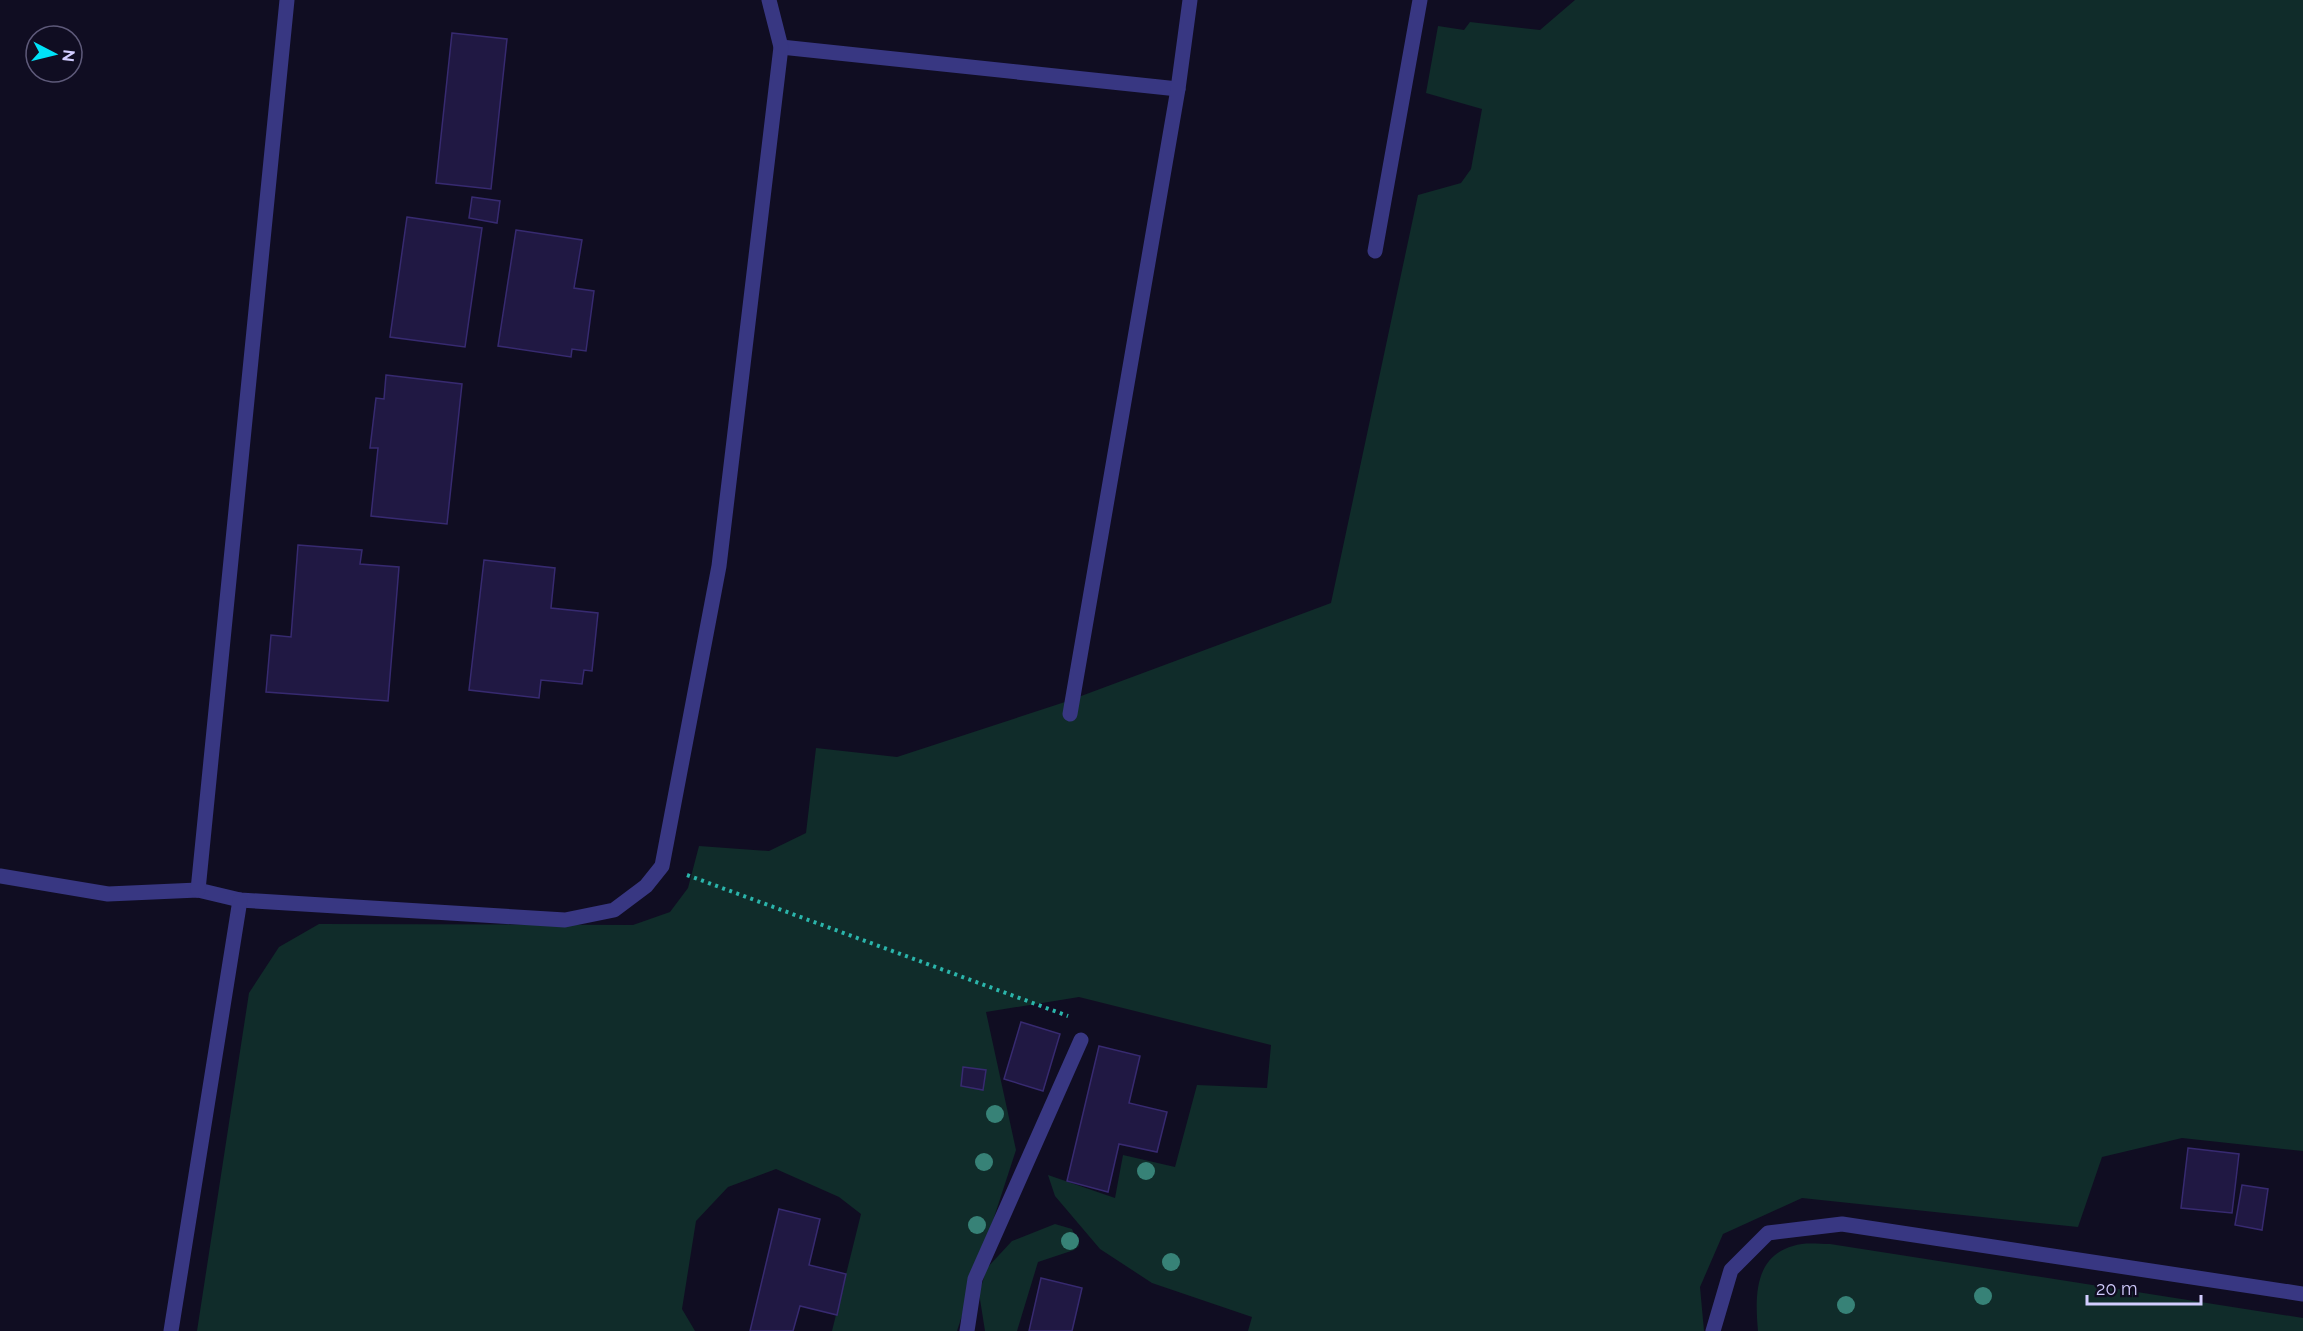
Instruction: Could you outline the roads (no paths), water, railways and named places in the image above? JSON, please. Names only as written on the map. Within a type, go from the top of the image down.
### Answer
[{"type":"street","points":[[198,890],[287,0]]},
{"type":"street","points":[[0,876],[108,894],[198,890],[240,900],[565,920],[614,910],[646,886],[662,866],[719,566],[781,47],[769,0]]},
{"type":"street","points":[[1070,714],[1178,89],[1190,0]]},
{"type":"street","points":[[1375,251],[1420,0]]},
{"type":"street","points":[[781,47],[1178,89]]},
{"type":"street","points":[[171,1331],[240,900]]},
{"type":"street","points":[[967,1331],[975,1279],[1081,1040]]},
{"type":"street","points":[[1713,1331],[1731,1270],[1768,1233],[1842,1224],[2303,1294]]}]
